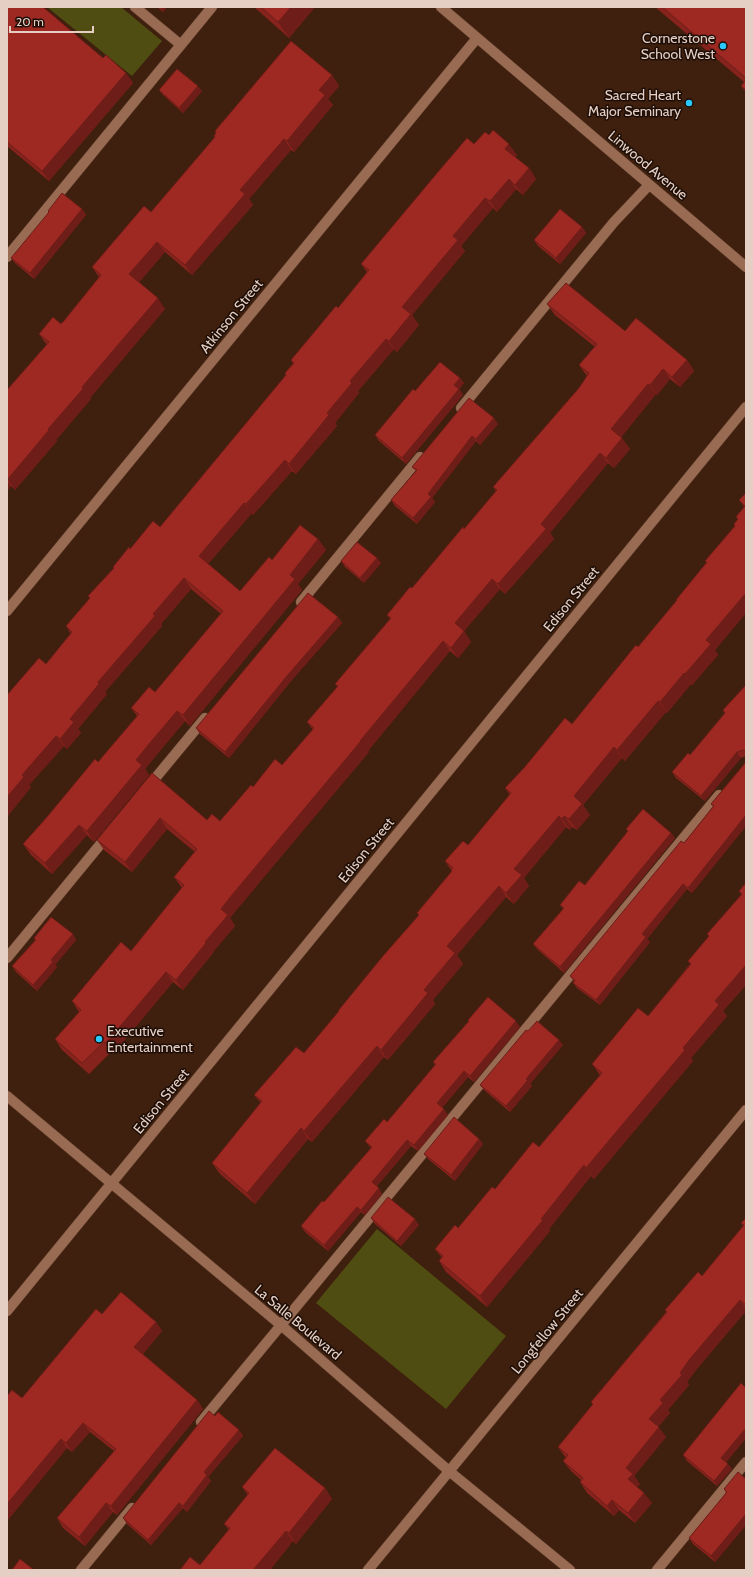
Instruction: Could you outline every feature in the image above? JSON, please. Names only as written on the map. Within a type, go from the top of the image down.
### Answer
[{"type":"street","points":[[135,7],[181,45]]},
{"type":"street","points":[[7,257],[212,7]]},
{"type":"street","name":"Linwood Avenue","points":[[441,7],[746,267]]},
{"type":"street","name":"Atkinson Street","points":[[7,611],[477,38]]},
{"type":"street","points":[[452,418],[614,222],[650,185]]},
{"type":"street","name":"Edison Street","points":[[7,1311],[746,407]]},
{"type":"street","points":[[295,608],[427,449]]},
{"type":"street","points":[[144,792],[209,713]]},
{"type":"street","points":[[196,1428],[251,1360],[282,1326],[726,787]]},
{"type":"street","points":[[7,958],[113,829]]},
{"type":"street","name":"La Salle Boulevard","points":[[7,1096],[282,1326],[450,1471],[570,1570]]},
{"type":"street","name":"Longfellow Street","points":[[368,1570],[746,1110]]},
{"type":"street","points":[[657,1570],[746,1462]]},
{"type":"street","points":[[81,1570],[136,1502]]},
{"type":"shaded area","points":[[47,7],[121,7],[162,41],[132,76]]},
{"type":"shaded area","points":[[377,1229],[506,1336],[446,1409],[316,1303]]},
{"type":"building","points":[[7,7],[43,7],[103,58],[106,55],[126,73],[42,171],[7,142]]},
{"type":"building","points":[[261,7],[291,7],[278,22]]},
{"type":"building","name":"Cornerstone School West","points":[[662,7],[746,7],[746,78]]},
{"type":"building","points":[[291,41],[332,75],[319,90],[325,95],[287,141],[284,139],[240,190],[245,194],[185,265],[157,242],[129,274],[158,298],[82,387],[83,389],[7,479],[7,390],[49,342],[39,334],[53,317],[61,324],[63,322],[101,275],[92,267],[144,206],[151,212],[215,137],[215,131]]},
{"type":"building","points":[[177,69],[198,86],[179,108],[159,90]]},
{"type":"building","points":[[746,80],[746,90],[741,86]]},
{"type":"building","points":[[493,130],[509,144],[505,149],[529,168],[515,185],[509,179],[490,201],[485,198],[453,236],[458,240],[402,307],[411,314],[389,341],[386,339],[350,381],[352,383],[327,413],[329,415],[289,464],[285,460],[246,504],[244,503],[199,556],[240,591],[269,557],[272,560],[300,525],[318,539],[290,575],[295,579],[183,715],[177,711],[149,744],[136,760],[142,765],[87,831],[79,825],[45,863],[23,844],[95,759],[98,762],[139,714],[131,708],[149,687],[155,692],[223,611],[184,578],[153,614],[155,616],[98,682],[99,684],[70,719],[74,722],[60,739],[56,736],[22,775],[24,777],[7,797],[7,695],[39,658],[46,664],[72,632],[66,626],[90,598],[88,596],[114,568],[113,567],[129,547],[130,549],[153,521],[160,527],[286,375],[285,373],[294,363],[291,360],[336,306],[338,308],[369,270],[361,264],[467,138],[474,144],[485,132],[489,135]]},
{"type":"building","points":[[62,193],[82,209],[30,273],[11,258],[49,212],[48,211]]},
{"type":"building","points":[[560,209],[582,227],[556,258],[534,240]]},
{"type":"building","points":[[566,283],[625,331],[636,318],[687,360],[672,377],[663,369],[650,385],[648,384],[611,429],[622,438],[606,458],[600,453],[541,524],[546,529],[498,584],[492,579],[455,623],[464,631],[451,648],[443,641],[232,895],[221,909],[228,915],[176,980],[166,972],[106,1043],[104,1042],[82,1063],[55,1039],[81,1010],[72,1001],[121,942],[131,951],[184,885],[174,877],[197,849],[160,818],[125,862],[97,840],[152,773],[207,820],[212,814],[220,821],[251,785],[253,787],[275,759],[282,765],[314,728],[307,722],[338,686],[335,684],[391,618],[387,615],[410,587],[412,588],[463,527],[464,529],[497,490],[493,487],[579,388],[589,373],[579,365],[597,344],[547,304]]},
{"type":"building","points":[[440,362],[460,378],[454,385],[459,389],[402,458],[375,435],[413,389],[415,391]]},
{"type":"building","points":[[469,398],[494,418],[476,439],[472,436],[428,494],[431,497],[413,518],[391,500],[417,470],[412,467]]},
{"type":"building","points":[[746,493],[746,593],[706,640],[711,644],[660,702],[658,701],[617,750],[614,747],[574,796],[582,804],[569,819],[564,816],[562,819],[559,816],[514,869],[522,875],[506,893],[499,886],[447,946],[455,953],[424,990],[428,993],[381,1050],[377,1046],[304,1131],[301,1128],[247,1193],[212,1163],[262,1101],[254,1095],[296,1047],[304,1053],[383,956],[419,915],[417,913],[452,871],[451,870],[453,868],[445,861],[463,841],[468,845],[511,793],[505,788],[524,768],[565,718],[572,724],[636,645],[638,647],[677,600],[707,562],[705,561],[735,526],[734,524],[738,519],[736,517],[745,506],[739,500]]},
{"type":"building","points":[[357,542],[377,558],[360,578],[341,561]]},
{"type":"building","points":[[308,593],[338,617],[287,676],[225,752],[196,728]]},
{"type":"building","points":[[746,685],[746,751],[743,750],[737,752],[701,796],[672,772],[688,753],[690,755],[725,713],[723,710]]},
{"type":"building","points":[[746,762],[746,815],[688,888],[683,884],[642,934],[646,937],[596,1000],[573,983],[575,980],[570,976],[681,841],[684,843],[714,806],[711,804]]},
{"type":"building","points":[[643,809],[671,833],[560,967],[533,944],[564,908],[560,905],[579,881],[585,885],[628,831],[626,829]]},
{"type":"building","points":[[746,883],[746,965],[715,1001],[719,1005],[683,1048],[685,1050],[586,1168],[584,1165],[541,1219],[543,1220],[480,1296],[439,1261],[443,1256],[435,1249],[455,1225],[458,1228],[492,1187],[495,1189],[533,1142],[539,1147],[602,1073],[592,1064],[638,1008],[648,1016],[691,964],[688,961],[709,936],[707,934],[742,894],[739,891]]},
{"type":"building","points":[[51,917],[73,934],[51,960],[53,962],[33,985],[12,966],[36,940],[34,938]]},
{"type":"building","points":[[488,997],[516,1021],[470,1076],[464,1071],[437,1103],[444,1109],[414,1145],[407,1140],[372,1182],[379,1188],[361,1210],[357,1207],[324,1245],[301,1226],[372,1147],[365,1141],[384,1119],[387,1122],[436,1064],[433,1062]]},
{"type":"building","points":[[537,1021],[559,1040],[526,1079],[528,1080],[506,1106],[480,1085],[526,1030],[528,1031]]},
{"type":"building","points":[[454,1117],[479,1139],[451,1175],[424,1154]]},
{"type":"building","points":[[388,1197],[415,1219],[397,1241],[371,1218]]},
{"type":"building","points":[[746,1218],[746,1305],[740,1300],[689,1360],[680,1373],[682,1375],[660,1400],[663,1403],[649,1419],[659,1427],[626,1468],[633,1474],[628,1479],[644,1493],[628,1513],[612,1500],[607,1506],[580,1482],[583,1478],[563,1461],[568,1455],[558,1447],[593,1404],[591,1402],[667,1312],[665,1310],[698,1272],[702,1276],[744,1225],[741,1223]]},
{"type":"building","points":[[121,1292],[156,1322],[134,1347],[197,1400],[111,1506],[106,1503],[79,1537],[57,1518],[116,1449],[83,1423],[66,1443],[61,1439],[7,1504],[7,1396],[12,1390],[22,1398],[96,1309],[102,1314]]},
{"type":"building","points":[[741,1383],[745,1387],[746,1385],[746,1428],[721,1458],[728,1464],[714,1481],[683,1455]]},
{"type":"building","points":[[209,1411],[215,1416],[218,1412],[239,1430],[204,1472],[207,1475],[183,1506],[179,1503],[148,1540],[123,1518]]},
{"type":"building","points":[[275,1448],[325,1488],[289,1533],[286,1531],[253,1570],[180,1570],[190,1557],[200,1565],[230,1528],[224,1524],[249,1493],[242,1487]]},
{"type":"building","points":[[738,1472],[746,1479],[746,1514],[711,1556],[689,1538],[727,1492],[724,1489]]},
{"type":"building","points":[[20,1559],[34,1570],[12,1570]]},
{"type":"place","name":"Cornerstone School West","points":[[723,46]]},
{"type":"place","name":"Sacred Heart Major Seminary","points":[[689,103]]},
{"type":"place","name":"Executive Entertainment","points":[[99,1039]]}]
